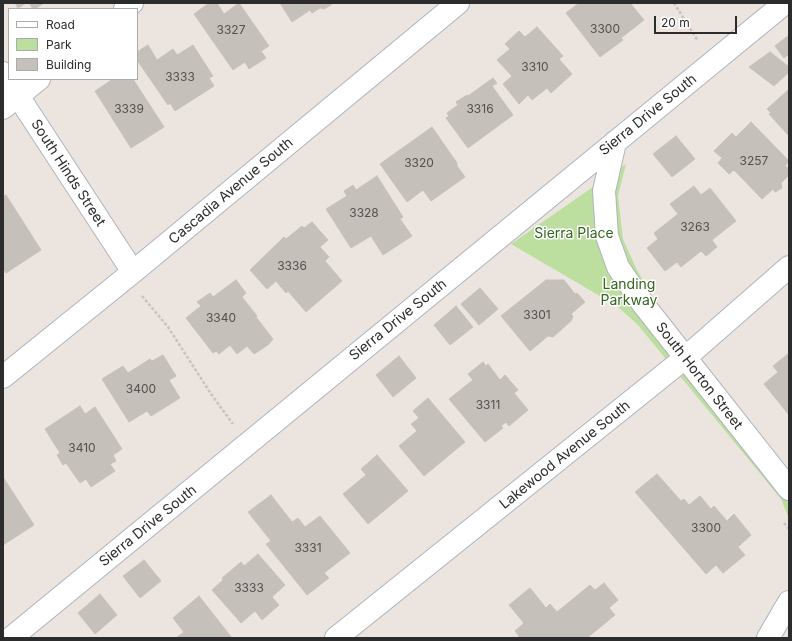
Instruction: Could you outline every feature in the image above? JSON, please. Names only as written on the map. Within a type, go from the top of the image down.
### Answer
[{"type":"street","name":"Cascadia Avenue South","points":[[3,377],[133,272],[458,3]]},
{"type":"street","name":"Sierra Drive South","points":[[11,638],[785,3]]},
{"type":"street","name":"South Hinds Street","points":[[3,73],[10,102],[133,272]]},
{"type":"street","points":[[10,102],[38,80]]},
{"type":"street","name":"South Horton Street","points":[[615,142],[604,191],[607,236],[618,267],[642,304],[789,489]]},
{"type":"street","name":"Lakewood Avenue South","points":[[336,638],[685,358],[789,267]]},
{"type":"street","points":[[768,638],[789,602]]},
{"type":"path","points":[[674,3],[701,46]]},
{"type":"path","points":[[142,295],[168,327],[211,394],[237,429]]},
{"type":"path","points":[[784,523],[789,529]]},
{"type":"green space","name":"Landing Parkway","points":[[626,164],[618,196],[623,239],[636,268],[652,297],[789,472],[789,519],[781,499],[638,325],[617,306],[511,244]]},
{"type":"building","points":[[15,3],[26,3],[18,8]]},
{"type":"building","points":[[29,3],[44,3],[36,8],[32,8]]},
{"type":"building","points":[[209,3],[217,3],[224,14],[239,3],[269,46],[261,51],[266,58],[249,69],[245,62],[233,70],[194,14]]},
{"type":"building","points":[[280,3],[332,3],[324,9],[320,8],[312,13],[310,10],[292,22]]},
{"type":"building","points":[[579,3],[630,3],[644,20],[621,38],[623,40],[600,57],[566,13]]},
{"type":"building","points":[[537,27],[563,56],[559,59],[572,74],[551,93],[547,88],[532,100],[528,95],[519,104],[503,84],[512,76],[497,60],[510,49],[505,44],[519,31],[525,37]]},
{"type":"building","points":[[789,35],[789,54],[784,58],[775,46]]},
{"type":"building","points":[[148,45],[157,60],[173,49],[177,55],[193,45],[213,76],[209,78],[214,86],[175,111],[170,103],[168,105],[138,61],[138,51]]},
{"type":"building","points":[[770,52],[789,67],[789,72],[774,86],[749,67]]},
{"type":"building","points":[[493,78],[497,83],[492,86],[513,115],[468,148],[446,118],[449,116],[447,113],[458,105],[456,102],[467,95],[468,96]]},
{"type":"building","points":[[112,80],[134,80],[164,127],[131,148],[95,91]]},
{"type":"building","points":[[788,90],[789,136],[769,114],[771,113],[767,109]]},
{"type":"building","points":[[751,122],[789,161],[785,166],[789,169],[789,175],[781,183],[782,188],[775,192],[773,189],[762,199],[734,170],[729,174],[718,163],[722,158],[714,151],[732,133],[736,137]]},
{"type":"building","points":[[432,127],[465,177],[431,201],[423,190],[407,202],[380,164]]},
{"type":"building","points":[[676,136],[695,159],[672,177],[653,154]]},
{"type":"building","points":[[377,176],[403,217],[400,219],[412,236],[383,255],[371,236],[351,248],[326,209],[347,196],[344,191],[353,185],[356,190]]},
{"type":"building","points":[[694,186],[701,195],[710,188],[736,221],[712,240],[717,247],[706,256],[701,251],[681,267],[677,262],[665,271],[647,248],[658,239],[654,233],[678,214],[670,204]]},
{"type":"building","points":[[6,195],[41,250],[6,273],[3,268],[3,197]]},
{"type":"building","points":[[312,222],[328,240],[320,247],[329,257],[325,261],[342,281],[306,312],[288,291],[286,293],[276,281],[267,289],[250,270],[284,237],[286,239],[302,226],[304,228]]},
{"type":"building","points":[[236,280],[246,293],[242,297],[273,339],[268,345],[254,354],[247,346],[237,354],[230,345],[219,354],[216,351],[213,353],[186,318],[201,306],[197,302],[210,293],[213,297]]},
{"type":"building","points":[[546,280],[564,280],[575,294],[577,293],[585,302],[571,314],[573,316],[571,321],[553,337],[548,336],[530,351],[501,316]]},
{"type":"building","points":[[480,288],[498,309],[479,325],[461,304]]},
{"type":"building","points":[[456,306],[473,327],[450,345],[434,325]]},
{"type":"building","points":[[789,353],[789,415],[764,384],[778,372],[773,366]]},
{"type":"building","points":[[163,355],[176,376],[169,380],[180,398],[151,416],[147,411],[129,422],[102,379],[123,366],[128,373],[150,359],[152,361]]},
{"type":"building","points":[[399,356],[416,378],[393,397],[376,375]]},
{"type":"building","points":[[483,362],[486,366],[488,364],[500,380],[505,375],[518,390],[514,393],[528,410],[509,426],[506,422],[501,426],[503,428],[485,442],[449,399],[473,380],[468,374]]},
{"type":"building","points":[[428,398],[465,442],[424,476],[399,446],[417,431],[411,424],[419,418],[413,411]]},
{"type":"building","points":[[80,406],[85,414],[95,407],[122,449],[113,455],[116,461],[110,464],[115,471],[91,487],[86,479],[80,483],[66,463],[63,465],[57,455],[60,453],[45,429]]},
{"type":"building","points":[[377,455],[408,491],[368,524],[343,494],[366,475],[361,469]]},
{"type":"building","points":[[657,474],[681,501],[684,499],[689,505],[700,496],[711,509],[714,506],[727,521],[734,514],[751,535],[738,547],[745,555],[723,573],[716,565],[706,574],[635,492]]},
{"type":"building","points":[[3,477],[34,525],[3,545]]},
{"type":"building","points":[[271,495],[292,522],[298,518],[305,527],[320,516],[350,553],[324,573],[329,578],[307,595],[266,544],[271,541],[248,512]]},
{"type":"building","points":[[258,554],[285,585],[272,597],[279,605],[262,620],[255,611],[241,623],[212,590],[223,580],[222,578],[241,562],[244,566]]},
{"type":"building","points":[[144,560],[161,581],[140,598],[123,576]]},
{"type":"building","points":[[604,583],[618,600],[609,608],[615,615],[587,638],[517,638],[519,636],[515,631],[524,623],[509,605],[530,588],[546,608],[550,604],[557,612],[590,585],[595,590]]},
{"type":"building","points":[[100,594],[117,615],[95,634],[78,613]]},
{"type":"building","points":[[199,596],[232,638],[176,638],[184,632],[173,618]]},
{"type":"park label","name":"Sierra Place","points":[[574,234]]}]
